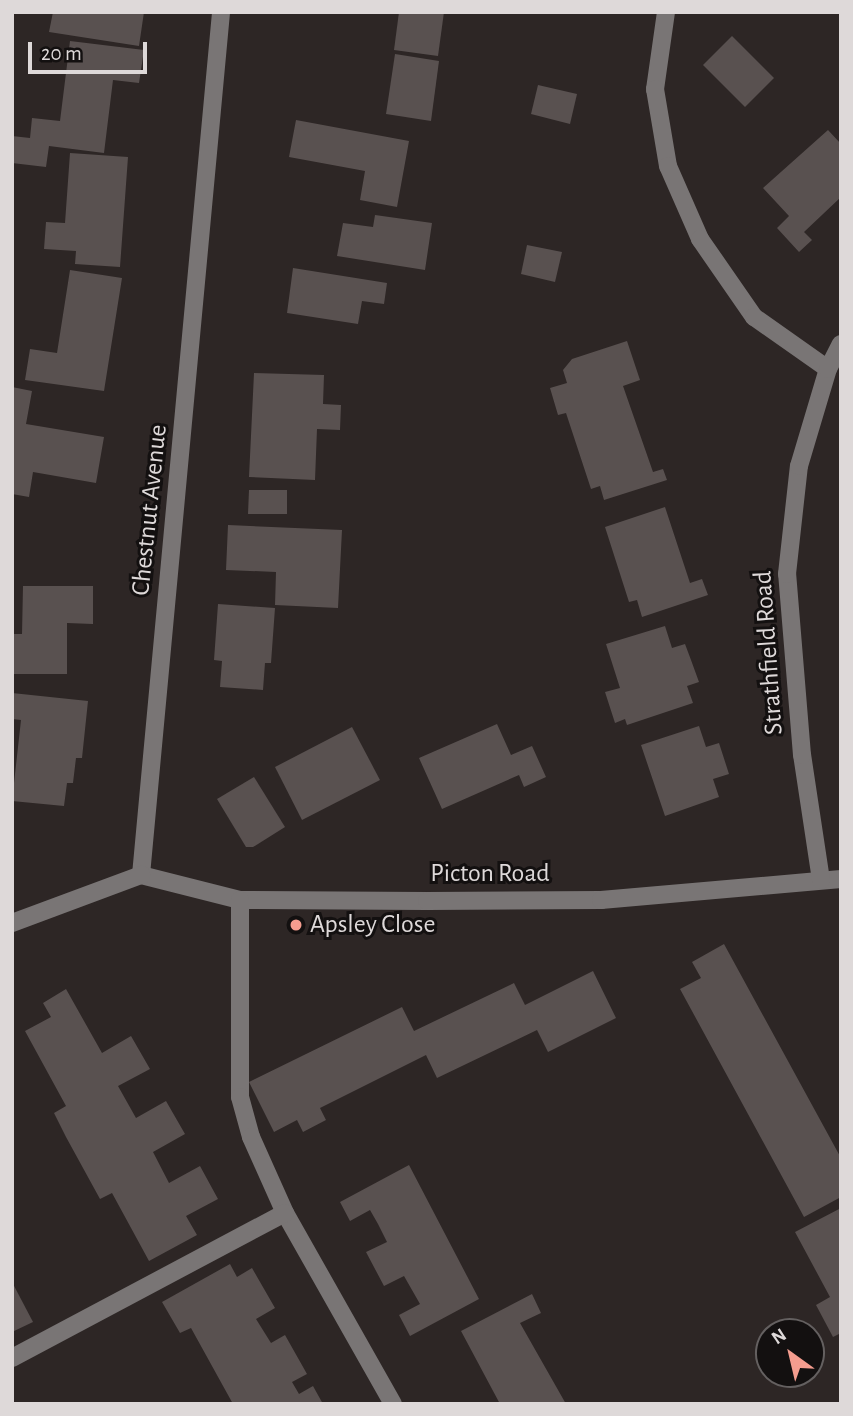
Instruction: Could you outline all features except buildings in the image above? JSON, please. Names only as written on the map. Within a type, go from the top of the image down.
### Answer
[{"type":"street","name":"Chestnut Avenue","points":[[141,875],[221,12]]},
{"type":"street","points":[[666,12],[655,89],[667,166],[700,239],[754,317],[828,369]]},
{"type":"street","name":"Strathfield Road","points":[[821,880],[802,755],[787,574],[799,467],[828,369],[841,344]]},
{"type":"street","name":"Picton Road","points":[[141,875],[240,900],[601,900],[841,878]]},
{"type":"street","points":[[12,923],[141,875]]},
{"type":"street","points":[[240,900],[240,1097],[251,1137],[285,1213],[393,1404]]},
{"type":"street","points":[[12,1358],[285,1213]]},
{"type":"place","name":"Apsley Close","points":[[296,925]]}]
